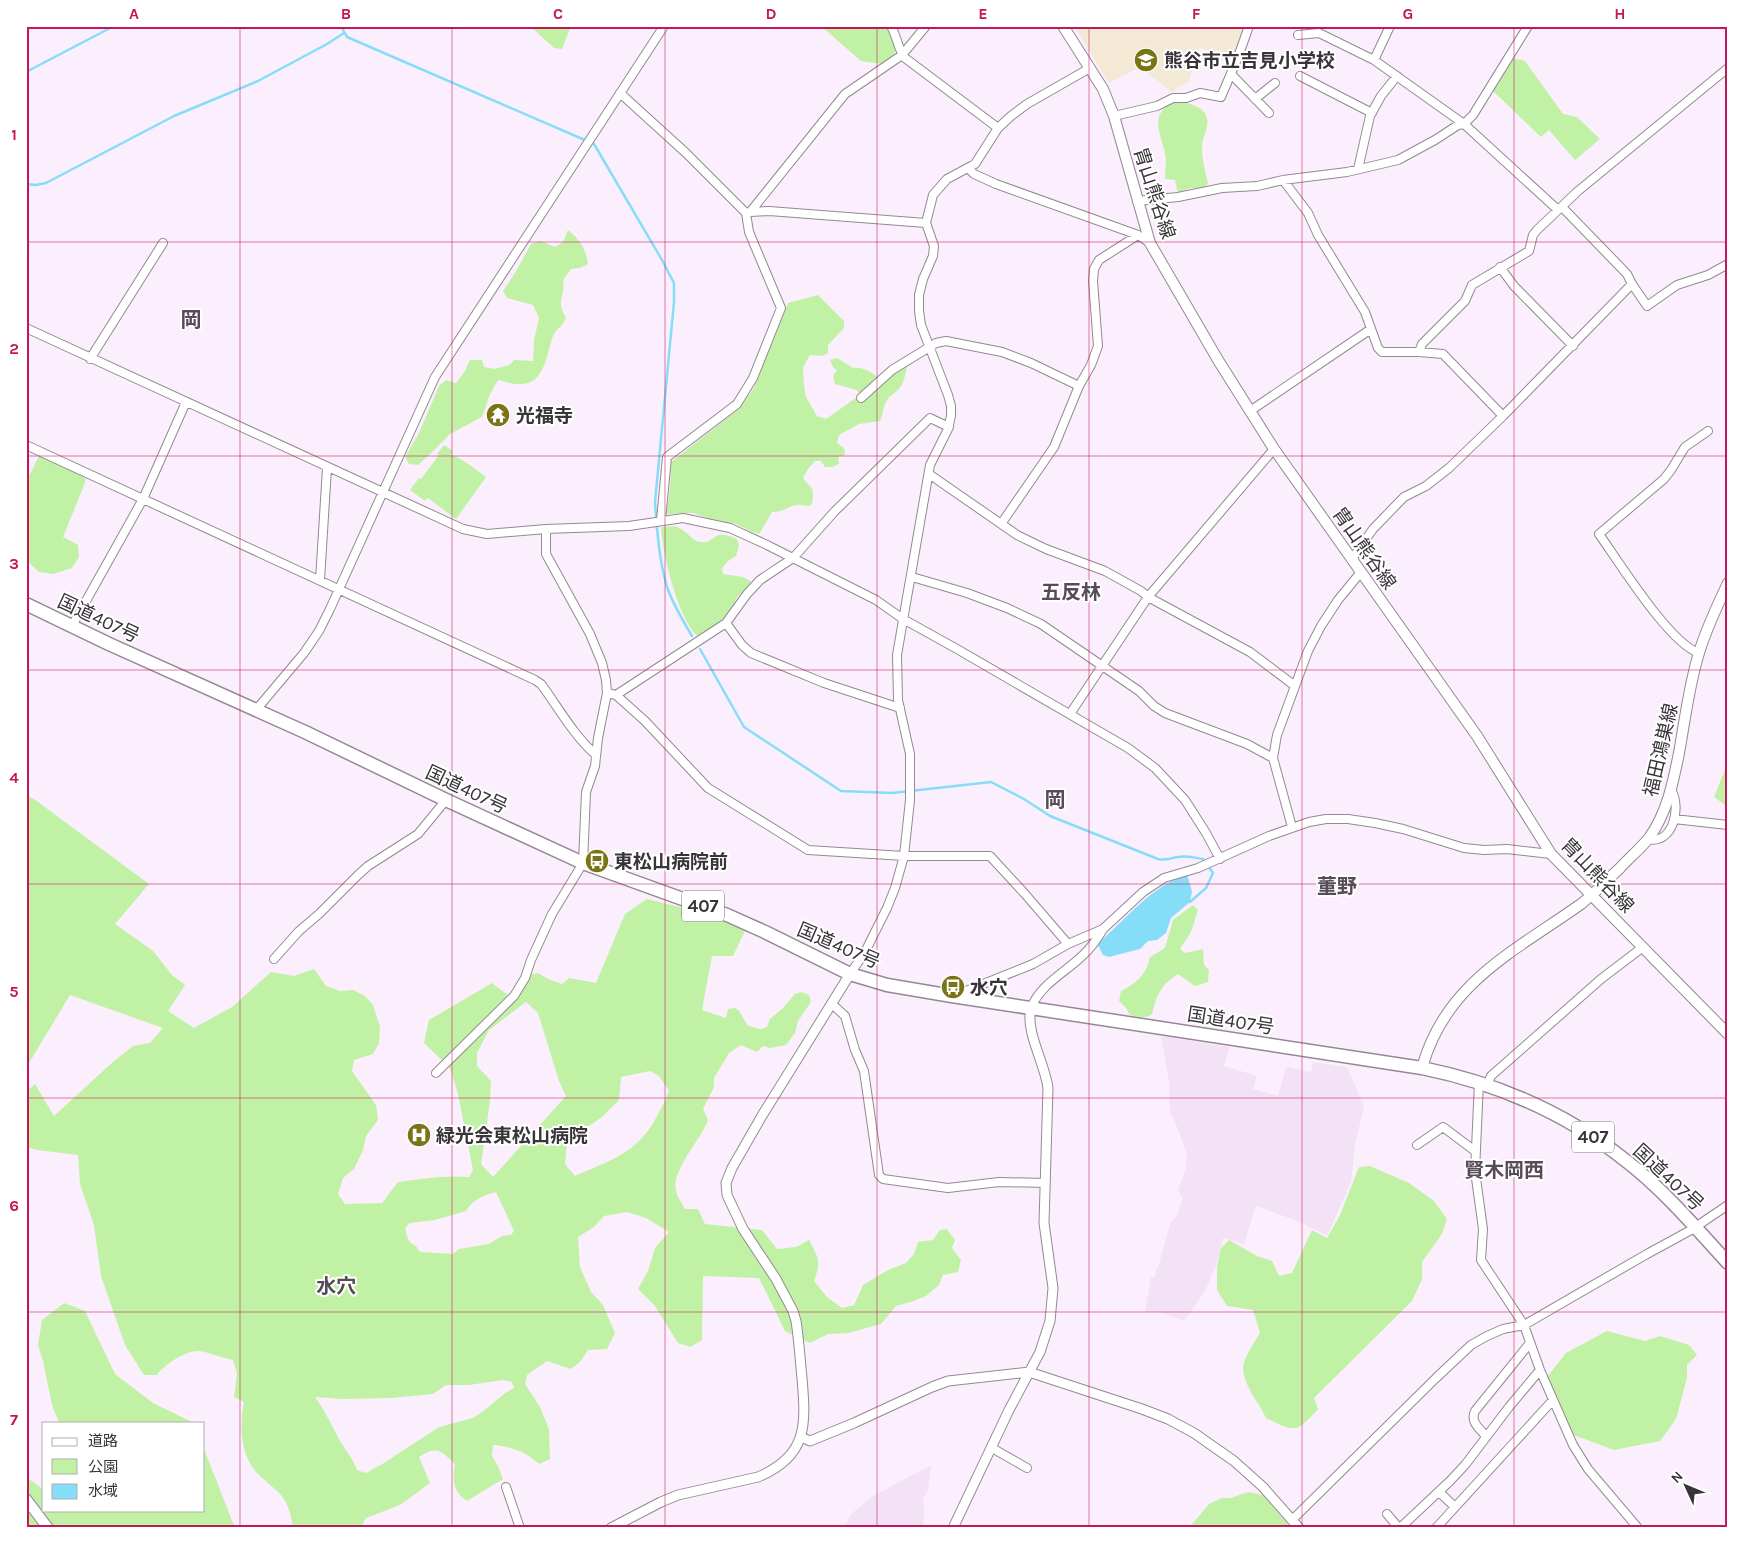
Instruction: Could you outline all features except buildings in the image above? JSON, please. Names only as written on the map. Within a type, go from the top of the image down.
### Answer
[{"type":"highway","name":"国道407号","points":[[26,604],[583,863],[727,915],[850,974],[887,985],[1422,1068],[1483,1083],[1562,1118],[1626,1160],[1696,1227],[1728,1263]]},
{"type":"main road","name":"胄山熊谷線","points":[[1063,26],[1103,89],[1114,116],[1150,243],[1274,448],[1477,736],[1551,854],[1728,1034]]},
{"type":"main road","name":"福田鴻巣線","points":[[1422,1068],[1435,1032],[1450,1009],[1472,982],[1495,962],[1592,895],[1648,838],[1665,808],[1671,790],[1699,654],[1718,603],[1728,583]]},
{"type":"main road","points":[[26,1499],[48,1528]]},
{"type":"street","points":[[256,710],[283,680],[318,631],[339,589],[435,377],[664,26]]},
{"type":"street","points":[[891,26],[902,55],[998,128]]},
{"type":"street","points":[[661,520],[667,457],[737,404],[753,378],[780,308],[749,232],[748,212],[845,94],[902,55],[926,26]]},
{"type":"street","points":[[1114,116],[1157,106],[1173,98],[1186,98],[1200,93],[1221,97],[1249,26]]},
{"type":"street","points":[[1374,60],[1390,26]]},
{"type":"street","points":[[1138,201],[1178,197],[1222,188],[1258,186],[1283,180],[1358,169],[1398,160],[1458,125],[1464,124],[1473,115],[1528,26]]},
{"type":"street","points":[[1298,35],[1321,30],[1374,60],[1464,124],[1560,208],[1627,274],[1647,306],[1677,285],[1708,275],[1728,264]]},
{"type":"street","points":[[611,1528],[678,1495],[758,1477],[770,1472],[790,1456],[801,1437],[804,1404],[796,1321],[776,1278],[742,1229],[727,1195],[726,1183],[732,1168],[763,1114],[870,944],[895,888],[904,856],[910,800],[910,760],[900,708],[897,655],[930,465],[949,427],[951,406],[921,326],[919,295],[922,279],[934,256],[934,246],[926,223],[934,195],[937,191],[954,174],[969,169],[975,164],[998,128],[1027,104],[1090,68]]},
{"type":"street","points":[[1420,352],[1422,344],[1465,301],[1472,284],[1530,249],[1533,235],[1578,190],[1728,68]]},
{"type":"street","points":[[1231,74],[1269,113]]},
{"type":"street","points":[[1300,76],[1372,113]]},
{"type":"street","points":[[1358,169],[1372,113],[1381,96],[1397,76]]},
{"type":"street","points":[[1255,99],[1274,83]]},
{"type":"street","points":[[620,93],[748,212],[926,223]]},
{"type":"street","points":[[969,169],[974,174],[996,184],[1138,235],[1150,243]]},
{"type":"street","points":[[1283,180],[1308,212],[1318,235],[1365,312],[1378,348],[1382,352],[1443,354],[1503,416]]},
{"type":"street","points":[[1001,524],[1054,447],[1098,346],[1093,281],[1094,269],[1099,260],[1138,235]]},
{"type":"street","points":[[90,359],[163,243]]},
{"type":"street","points":[[1500,267],[1514,286],[1573,346]]},
{"type":"street","points":[[1352,559],[1373,529],[1404,497],[1426,486],[1449,468],[1573,346],[1632,284]]},
{"type":"street","points":[[26,328],[382,494],[463,529],[488,534],[546,529],[629,526],[683,518],[730,528],[876,600],[904,620],[1128,748],[1164,778],[1185,800],[1220,859]]},
{"type":"street","points":[[1250,411],[1371,329]]},
{"type":"street","points":[[861,398],[892,370],[936,343],[946,341],[1002,352],[1031,363],[1080,386]]},
{"type":"street","points":[[72,626],[143,499],[186,402]]},
{"type":"street","points":[[616,695],[726,623],[747,594],[760,580],[793,558],[835,511],[930,418],[949,427]]},
{"type":"street","points":[[1699,654],[1688,648],[1660,620],[1599,534],[1664,479],[1685,447],[1708,431]]},
{"type":"street","points":[[26,445],[535,680],[541,684],[571,726],[596,754]]},
{"type":"street","points":[[1070,714],[1148,597],[1274,448]]},
{"type":"street","points":[[320,580],[327,468]]},
{"type":"street","points":[[929,474],[1017,536],[1046,550],[1105,570],[1148,597],[1250,652],[1295,686]]},
{"type":"street","points":[[436,1072],[514,996],[525,978],[552,914],[583,863],[586,792],[595,766],[598,738],[607,693],[606,680],[602,663],[590,634],[546,554],[546,529]]},
{"type":"street","points":[[1292,827],[1273,758],[1277,735],[1308,651],[1321,626],[1349,585],[1361,572]]},
{"type":"street","points":[[912,577],[967,593],[1007,608],[1041,624],[1101,667],[1139,691],[1154,706],[1165,713],[1247,744],[1273,758]]},
{"type":"street","points":[[726,623],[742,646],[751,653],[824,683],[900,708]]},
{"type":"street","points":[[607,693],[616,695],[646,721],[708,788],[808,850],[904,856],[990,856],[1068,944]]},
{"type":"street","points":[[1648,838],[1656,840],[1663,838],[1671,830],[1676,800],[1671,790]]},
{"type":"street","points":[[274,959],[299,931],[319,914],[358,874],[418,834],[446,800]]},
{"type":"street","points":[[954,1528],[1009,1410],[1030,1372],[1045,1338],[1052,1307],[1053,1288],[1044,1222],[1048,1088],[1046,1074],[1030,1025],[1029,1015],[1034,1000],[1043,988],[1085,953],[1097,940],[1103,929],[1150,886],[1164,878],[1198,868],[1292,827],[1309,822],[1326,819],[1348,820],[1403,829],[1464,848],[1484,850],[1507,849],[1551,854]]},
{"type":"street","points":[[1674,819],[1728,825]]},
{"type":"street","points":[[952,996],[1033,964],[1068,944],[1103,929]]},
{"type":"street","points":[[1638,1528],[1588,1468],[1573,1445],[1540,1370],[1524,1325],[1481,1260],[1483,1229],[1475,1171],[1475,1151],[1483,1083],[1601,978],[1643,947]]},
{"type":"street","points":[[832,1004],[845,1016],[855,1050],[864,1071],[879,1175],[883,1179],[948,1188],[999,1182],[1045,1183]]},
{"type":"street","points":[[1418,1146],[1443,1127],[1475,1151]]},
{"type":"street","points":[[1292,1520],[1466,1350],[1495,1333],[1524,1325],[1696,1227],[1728,1205]]},
{"type":"street","points":[[1486,1436],[1473,1421],[1475,1411],[1530,1342]]},
{"type":"street","points":[[1387,1514],[1399,1528],[1439,1492],[1465,1465],[1540,1370]]},
{"type":"street","points":[[801,1437],[810,1441],[854,1424],[948,1381],[1030,1372],[1142,1409],[1168,1419],[1194,1433],[1234,1461],[1263,1487],[1299,1528]]},
{"type":"street","points":[[1436,1528],[1553,1400]]},
{"type":"street","points":[[992,1448],[1027,1468]]},
{"type":"street","points":[[506,1487],[520,1528]]},
{"type":"street","points":[[1439,1492],[1455,1507]]},
{"type":"shaded area","name":"熊谷市立吉見小学校","points":[[1074,26],[1245,26],[1235,56],[1199,48],[1189,81],[1172,92],[1140,67],[1109,83]]},
{"type":"shaded area","points":[[1161,1036],[1229,1047],[1224,1066],[1257,1076],[1253,1089],[1278,1096],[1286,1067],[1311,1072],[1313,1062],[1347,1067],[1364,1106],[1355,1145],[1351,1182],[1327,1236],[1300,1222],[1256,1206],[1244,1244],[1223,1238],[1216,1266],[1205,1291],[1184,1321],[1160,1312],[1145,1312],[1151,1277],[1155,1277],[1171,1221],[1177,1215],[1183,1198],[1178,1190],[1185,1171],[1187,1154],[1174,1119],[1170,1114],[1169,1082]]},
{"type":"shaded area","points":[[931,1465],[928,1491],[923,1498],[923,1528],[844,1528],[851,1514],[873,1496]]},
{"type":"green space","points":[[530,26],[571,26],[562,49],[554,48]]},
{"type":"green space","points":[[821,26],[893,26],[890,32],[897,48],[891,58],[882,64],[861,61]]},
{"type":"green space","points":[[1512,58],[1525,61],[1563,114],[1577,117],[1600,139],[1575,160],[1549,130],[1541,137],[1493,91]]},
{"type":"green space","points":[[1174,101],[1192,104],[1206,114],[1207,120],[1202,149],[1208,184],[1202,188],[1190,188],[1178,193],[1175,180],[1165,179],[1166,159],[1158,127],[1161,113],[1165,107]]},
{"type":"green space","points":[[568,230],[582,245],[588,264],[580,268],[571,269],[563,280],[561,307],[566,317],[553,336],[546,360],[539,375],[526,384],[515,384],[498,380],[490,394],[482,417],[450,434],[418,465],[409,464],[405,457],[419,433],[439,386],[446,380],[456,383],[470,360],[482,360],[484,367],[494,369],[510,365],[514,360],[533,361],[534,340],[539,318],[533,305],[507,298],[503,291],[531,244],[540,241],[555,247],[563,242]]},
{"type":"green space","points":[[818,295],[844,321],[844,328],[828,345],[828,353],[822,356],[810,355],[803,367],[806,397],[817,416],[826,419],[860,395],[857,390],[835,384],[833,376],[837,370],[833,367],[830,360],[837,358],[853,368],[869,371],[882,380],[902,367],[907,367],[902,385],[887,400],[880,421],[859,424],[839,435],[837,443],[844,448],[845,455],[838,457],[839,464],[825,467],[821,461],[815,461],[803,478],[813,491],[812,504],[808,506],[796,505],[772,512],[759,534],[736,524],[693,513],[666,514],[670,489],[671,462],[740,408],[754,388],[788,303]]},
{"type":"green space","points":[[444,445],[453,451],[451,454],[486,477],[456,519],[428,498],[425,501],[410,490],[419,478],[421,479]]},
{"type":"green space","points":[[39,456],[44,456],[85,478],[85,483],[63,537],[78,545],[79,557],[72,568],[53,574],[39,572],[26,560],[26,482]]},
{"type":"green space","points":[[661,527],[677,527],[694,540],[700,542],[710,541],[718,535],[737,539],[739,545],[736,556],[722,568],[723,574],[743,577],[751,581],[748,587],[737,597],[731,610],[722,621],[697,636],[683,614],[677,600],[668,569]]},
{"type":"green space","points":[[1728,762],[1728,807],[1714,797]]},
{"type":"green space","points":[[26,796],[34,799],[149,884],[115,924],[153,951],[172,975],[185,985],[168,1011],[194,1028],[232,1007],[271,972],[294,976],[314,969],[326,986],[340,991],[353,990],[365,996],[373,1005],[380,1027],[379,1043],[373,1054],[354,1060],[352,1071],[376,1105],[378,1120],[366,1136],[363,1150],[354,1169],[343,1178],[338,1194],[345,1204],[382,1203],[398,1182],[442,1177],[469,1177],[473,1170],[458,1094],[450,1068],[424,1043],[429,1020],[492,983],[509,996],[529,975],[538,973],[562,984],[569,978],[596,983],[625,914],[647,899],[704,913],[745,931],[733,956],[712,956],[702,1010],[726,1018],[728,1009],[735,1008],[748,1026],[761,1029],[767,1027],[770,1019],[795,994],[801,992],[809,995],[811,1002],[798,1021],[795,1033],[786,1045],[770,1048],[763,1046],[757,1052],[741,1045],[729,1053],[714,1078],[714,1087],[703,1109],[708,1120],[678,1174],[676,1191],[685,1209],[698,1209],[705,1224],[762,1230],[777,1249],[796,1247],[809,1240],[818,1260],[818,1269],[814,1281],[827,1297],[842,1308],[854,1305],[863,1285],[888,1270],[906,1263],[914,1254],[918,1242],[933,1240],[940,1230],[947,1229],[955,1240],[952,1248],[961,1260],[958,1272],[943,1275],[939,1285],[926,1296],[896,1306],[881,1324],[848,1333],[828,1334],[810,1343],[785,1331],[759,1278],[703,1276],[702,1340],[690,1347],[678,1343],[655,1306],[638,1289],[648,1271],[655,1248],[669,1232],[646,1218],[627,1212],[604,1216],[594,1227],[578,1237],[580,1267],[591,1292],[603,1305],[615,1333],[607,1349],[588,1350],[580,1362],[571,1369],[547,1361],[527,1375],[525,1384],[540,1407],[549,1429],[550,1459],[539,1464],[518,1450],[493,1445],[492,1456],[503,1479],[467,1501],[456,1490],[455,1464],[439,1451],[431,1451],[419,1457],[430,1483],[400,1505],[366,1518],[361,1528],[293,1528],[284,1499],[258,1474],[247,1458],[242,1434],[244,1402],[234,1397],[237,1374],[233,1360],[198,1351],[187,1353],[175,1359],[157,1375],[144,1375],[125,1345],[101,1276],[94,1225],[80,1184],[78,1155],[26,1147],[26,1092],[35,1084],[54,1116],[114,1061],[133,1046],[150,1043],[163,1028],[70,995],[26,1068]],"holes":[[[526,1002],[538,1013],[559,1081],[566,1096],[493,1177],[481,1164],[491,1081],[477,1066],[477,1053],[489,1030]],[[650,1071],[659,1076],[669,1091],[660,1111],[639,1141],[617,1157],[575,1176],[565,1164],[567,1141],[602,1117],[619,1100],[621,1077]],[[496,1192],[514,1231],[511,1235],[502,1236],[489,1244],[459,1249],[453,1254],[420,1252],[408,1239],[405,1228],[410,1223],[435,1220],[466,1211],[475,1201]],[[503,1380],[512,1382],[514,1388],[473,1418],[439,1427],[366,1473],[357,1470],[353,1460],[339,1440],[315,1397],[342,1399],[391,1398],[433,1394],[446,1385],[469,1385]]]},
{"type":"green space","points":[[1193,905],[1198,910],[1191,932],[1180,949],[1185,953],[1203,949],[1204,965],[1209,970],[1208,982],[1195,986],[1178,974],[1167,982],[1160,991],[1152,1014],[1144,1017],[1130,1015],[1119,1001],[1121,991],[1140,978],[1146,969],[1150,957],[1165,948],[1173,920]]},
{"type":"green space","points":[[1370,1166],[1409,1183],[1434,1201],[1447,1219],[1442,1234],[1422,1262],[1422,1279],[1412,1301],[1314,1398],[1318,1409],[1311,1417],[1300,1427],[1289,1428],[1266,1418],[1246,1382],[1243,1368],[1245,1360],[1260,1333],[1253,1310],[1227,1306],[1217,1290],[1217,1267],[1221,1248],[1229,1240],[1257,1256],[1272,1261],[1279,1276],[1292,1273],[1312,1230],[1327,1238],[1340,1215],[1359,1167]]},
{"type":"green space","points":[[64,1303],[85,1311],[115,1374],[153,1403],[192,1422],[59,1422],[52,1405],[38,1345],[42,1320]]},
{"type":"green space","points":[[1607,1331],[1645,1341],[1660,1336],[1689,1345],[1697,1355],[1687,1365],[1687,1378],[1676,1419],[1660,1441],[1614,1450],[1571,1434],[1547,1377],[1566,1353]]},
{"type":"green space","points":[[205,1452],[235,1528],[26,1528],[26,1477],[42,1489],[42,1512],[205,1512]]},
{"type":"green space","points":[[1248,1492],[1263,1495],[1291,1528],[1189,1528],[1209,1504],[1222,1498],[1231,1498]]},
{"type":"water","points":[[1187,875],[1192,891],[1190,902],[1171,918],[1166,933],[1157,940],[1148,941],[1140,949],[1109,957],[1103,955],[1098,945],[1104,938],[1153,893],[1163,886]]},
{"type":"waterway","points":[[26,72],[114,26]]},
{"type":"waterway","points":[[341,26],[347,37],[594,144],[662,260],[674,283],[674,302],[655,502],[664,577],[675,606],[692,636]]},
{"type":"waterway","points":[[26,184],[46,183],[174,116],[258,81],[344,33]]},
{"type":"waterway","points":[[700,649],[744,727],[841,791],[892,793],[991,782],[1024,799],[1050,816],[1158,859],[1166,860],[1184,856],[1203,859],[1213,873],[1206,888],[1190,902]]},
{"type":"place","name":"熊谷市立吉見小学校","points":[[1146,60]]},
{"type":"place","name":"光福寺","points":[[498,415]]},
{"type":"place","name":"東松山病院前","points":[[597,861]]},
{"type":"place","name":"水穴","points":[[953,987]]},
{"type":"place","name":"緑光会東松山病院","points":[[419,1135]]},
{"type":"district","name":"岡","points":[[191,320]]},
{"type":"district","name":"五反林","points":[[1071,592]]},
{"type":"district","name":"岡","points":[[1055,800]]},
{"type":"district","name":"董野","points":[[1337,886]]},
{"type":"district","name":"賢木岡西","points":[[1504,1170]]},
{"type":"district","name":"水穴","points":[[336,1286]]}]
